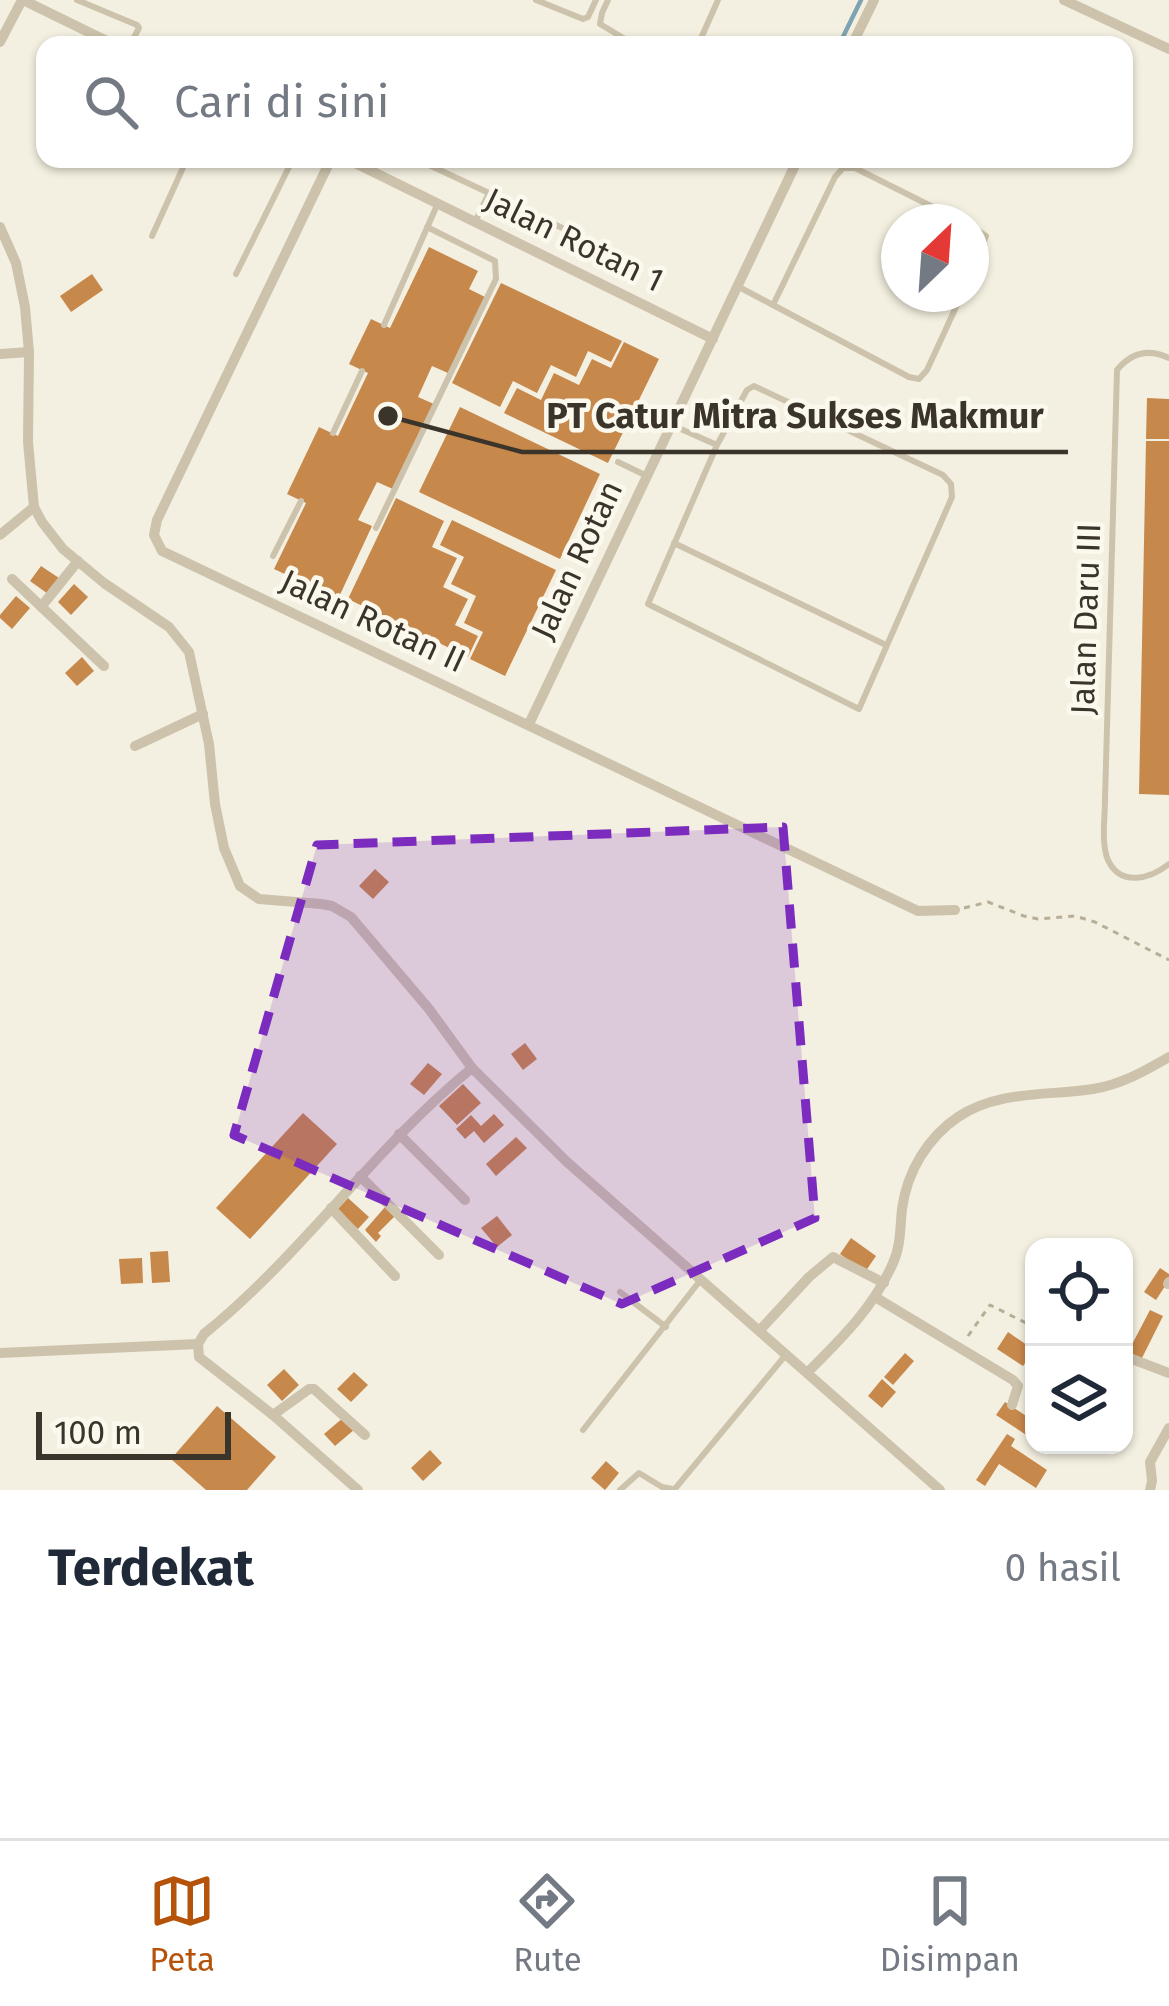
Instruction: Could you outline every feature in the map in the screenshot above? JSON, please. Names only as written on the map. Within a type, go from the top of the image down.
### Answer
[{"type":"street","points":[[0,42],[23,0],[84,36]]},
{"type":"street","points":[[856,36],[874,0]]},
{"type":"street","points":[[1064,0],[1169,49]]},
{"type":"street","name":"Jalan Rotan II","points":[[327,168],[157,520],[154,535],[162,551],[918,911],[956,910]]},
{"type":"street","name":"Jalan Rotan 1","points":[[366,168],[712,339]]},
{"type":"street","name":"Jalan Rotan","points":[[529,724],[794,168]]},
{"type":"street","points":[[0,227],[20,281],[29,352],[28,442],[34,507],[51,535],[78,561],[181,639],[193,663],[224,848],[240,886],[259,899],[332,906],[350,916],[472,1068],[603,1196],[940,1490]]},
{"type":"street","points":[[0,354],[29,352]]},
{"type":"street","points":[[0,535],[34,507]]},
{"type":"street","points":[[41,607],[78,561]]},
{"type":"street","points":[[12,579],[104,666]]},
{"type":"street","points":[[135,746],[203,714]]},
{"type":"street","points":[[808,1372],[842,1338],[884,1283],[897,1255],[911,1173],[947,1125],[963,1113],[1006,1098],[1106,1086],[1169,1057]]},
{"type":"street","points":[[358,1490],[200,1357],[197,1345],[266,1280],[399,1134],[472,1068]]},
{"type":"street","points":[[399,1134],[465,1200]]},
{"type":"street","points":[[360,1176],[439,1255]]},
{"type":"street","points":[[331,1208],[395,1276]]},
{"type":"street","points":[[760,1330],[832,1257],[884,1283]]},
{"type":"street","points":[[875,1297],[1017,1383],[1012,1405]]},
{"type":"street","points":[[0,1353],[197,1345]]},
{"type":"street","points":[[1133,1359],[1169,1373]]},
{"type":"street","points":[[273,1415],[314,1389],[365,1435]]},
{"type":"street","points":[[1150,1490],[1150,1462],[1169,1428]]},
{"type":"lane","points":[[77,0],[137,25],[135,36]]},
{"type":"lane","points":[[536,0],[583,20],[596,0]]},
{"type":"lane","points":[[608,0],[600,24],[619,36]]},
{"type":"lane","points":[[702,36],[718,0]]},
{"type":"lane","points":[[152,236],[184,168]]},
{"type":"lane","points":[[236,274],[289,168]]},
{"type":"lane","points":[[436,168],[577,235]]},
{"type":"lane","points":[[773,305],[843,168],[855,168],[927,204]]},
{"type":"lane","points":[[475,222],[490,193]]},
{"type":"lane","points":[[384,325],[438,203]]},
{"type":"lane","points":[[376,528],[496,279],[495,261],[428,227]]},
{"type":"lane","points":[[737,286],[919,379],[954,312]]},
{"type":"lane","name":"Jalan Daru III","points":[[1169,358],[1148,352],[1133,355],[1117,370],[1105,799],[1106,853],[1114,868],[1137,879],[1169,864]]},
{"type":"lane","points":[[333,433],[362,371]]},
{"type":"lane","points":[[754,386],[944,475],[951,484],[952,497],[859,709],[648,604],[674,543],[717,445],[747,390],[754,386]]},
{"type":"lane","points":[[671,424],[717,445]]},
{"type":"lane","points":[[618,463],[647,476]]},
{"type":"lane","points":[[273,556],[301,501]]},
{"type":"lane","points":[[674,543],[886,645]]},
{"type":"lane","points":[[583,1430],[701,1280]]},
{"type":"lane","points":[[620,1292],[665,1327]]},
{"type":"lane","points":[[620,1490],[639,1473],[673,1490],[786,1354]]},
{"type":"path","points":[[956,910],[988,902],[1024,916],[1075,916],[1169,960]]},
{"type":"path","points":[[961,1348],[990,1305],[1025,1322]]},
{"type":"highlighted area","points":[[783,827],[815,1218],[622,1304],[234,1135],[317,845]]},
{"type":"building","points":[[429,247],[478,271],[469,289],[485,297],[448,373],[432,366],[418,397],[434,404],[393,489],[377,482],[358,520],[372,526],[338,599],[274,569],[306,503],[287,494],[319,427],[338,436],[368,373],[349,364],[371,319],[390,328]]},
{"type":"building","points":[[92,274],[103,290],[71,312],[60,296]]},
{"type":"building","points":[[501,283],[622,341],[611,362],[588,351],[576,377],[551,365],[537,393],[513,381],[500,407],[452,383]]},
{"type":"building","points":[[624,342],[659,359],[608,463],[504,413],[517,388],[541,400],[554,373],[579,385],[592,359],[611,368]]},
{"type":"building","points":[[1147,398],[1169,399],[1169,439],[1146,439]]},
{"type":"building","points":[[460,407],[600,474],[560,559],[419,492]]},
{"type":"building","points":[[1146,441],[1169,441],[1169,795],[1139,794]]},
{"type":"building","points":[[396,498],[444,521],[432,547],[457,558],[443,587],[468,599],[455,625],[478,636],[468,657],[348,599]]},
{"type":"building","points":[[452,520],[556,570],[505,676],[470,659],[483,632],[464,623],[476,596],[451,584],[464,557],[440,545]]},
{"type":"building","points":[[41,566],[59,578],[48,594],[30,581]]},
{"type":"building","points":[[74,584],[88,597],[71,615],[58,602]]},
{"type":"building","points":[[16,596],[30,608],[12,629],[0,615]]},
{"type":"building","points":[[82,657],[94,671],[77,686],[65,673]]},
{"type":"building","points":[[375,869],[389,882],[373,899],[359,886]]},
{"type":"building","points":[[525,1043],[537,1059],[523,1070],[511,1054]]},
{"type":"building","points":[[428,1063],[442,1074],[424,1095],[410,1084]]},
{"type":"building","points":[[463,1084],[481,1103],[457,1125],[439,1106]]},
{"type":"building","points":[[303,1113],[337,1144],[250,1239],[216,1208]]},
{"type":"building","points":[[494,1114],[504,1125],[484,1143],[474,1131],[465,1139],[456,1129],[471,1115],[481,1126]]},
{"type":"building","points":[[516,1137],[527,1148],[496,1176],[486,1164]]},
{"type":"building","points":[[348,1198],[369,1217],[358,1229],[337,1210]]},
{"type":"building","points":[[385,1207],[395,1216],[378,1233],[376,1242],[365,1230]]},
{"type":"building","points":[[497,1216],[512,1235],[497,1247],[481,1228]]},
{"type":"building","points":[[851,1238],[876,1256],[865,1272],[840,1254]]},
{"type":"building","points":[[168,1251],[170,1282],[152,1283],[150,1252]]},
{"type":"building","points":[[142,1258],[143,1283],[121,1284],[119,1259]]},
{"type":"building","points":[[1160,1268],[1169,1280],[1156,1300],[1144,1292]]},
{"type":"building","points":[[1150,1310],[1163,1316],[1142,1358],[1133,1354],[1133,1342]]},
{"type":"building","points":[[1008,1332],[1025,1344],[1025,1363],[1023,1366],[997,1349]]},
{"type":"building","points":[[905,1353],[914,1361],[893,1385],[884,1377]]},
{"type":"building","points":[[284,1369],[299,1385],[282,1401],[267,1385]]},
{"type":"building","points":[[354,1372],[368,1385],[351,1402],[337,1389]]},
{"type":"building","points":[[882,1379],[896,1392],[882,1408],[868,1396]]},
{"type":"building","points":[[1005,1402],[1025,1415],[1025,1434],[996,1415]]},
{"type":"building","points":[[217,1406],[276,1457],[247,1490],[206,1490],[171,1459]]},
{"type":"building","points":[[344,1417],[355,1429],[335,1446],[324,1434]]},
{"type":"building","points":[[1007,1434],[1015,1439],[1011,1446],[1047,1470],[1036,1488],[999,1464],[985,1486],[976,1480]]},
{"type":"building","points":[[430,1450],[442,1463],[423,1481],[411,1468]]},
{"type":"building","points":[[606,1461],[619,1473],[605,1490],[591,1478]]},
{"type":"waterway","points":[[843,36],[861,0]]},
{"type":"place","name":"PT Catur Mitra Sukses Makmur","points":[[388,416]]}]
